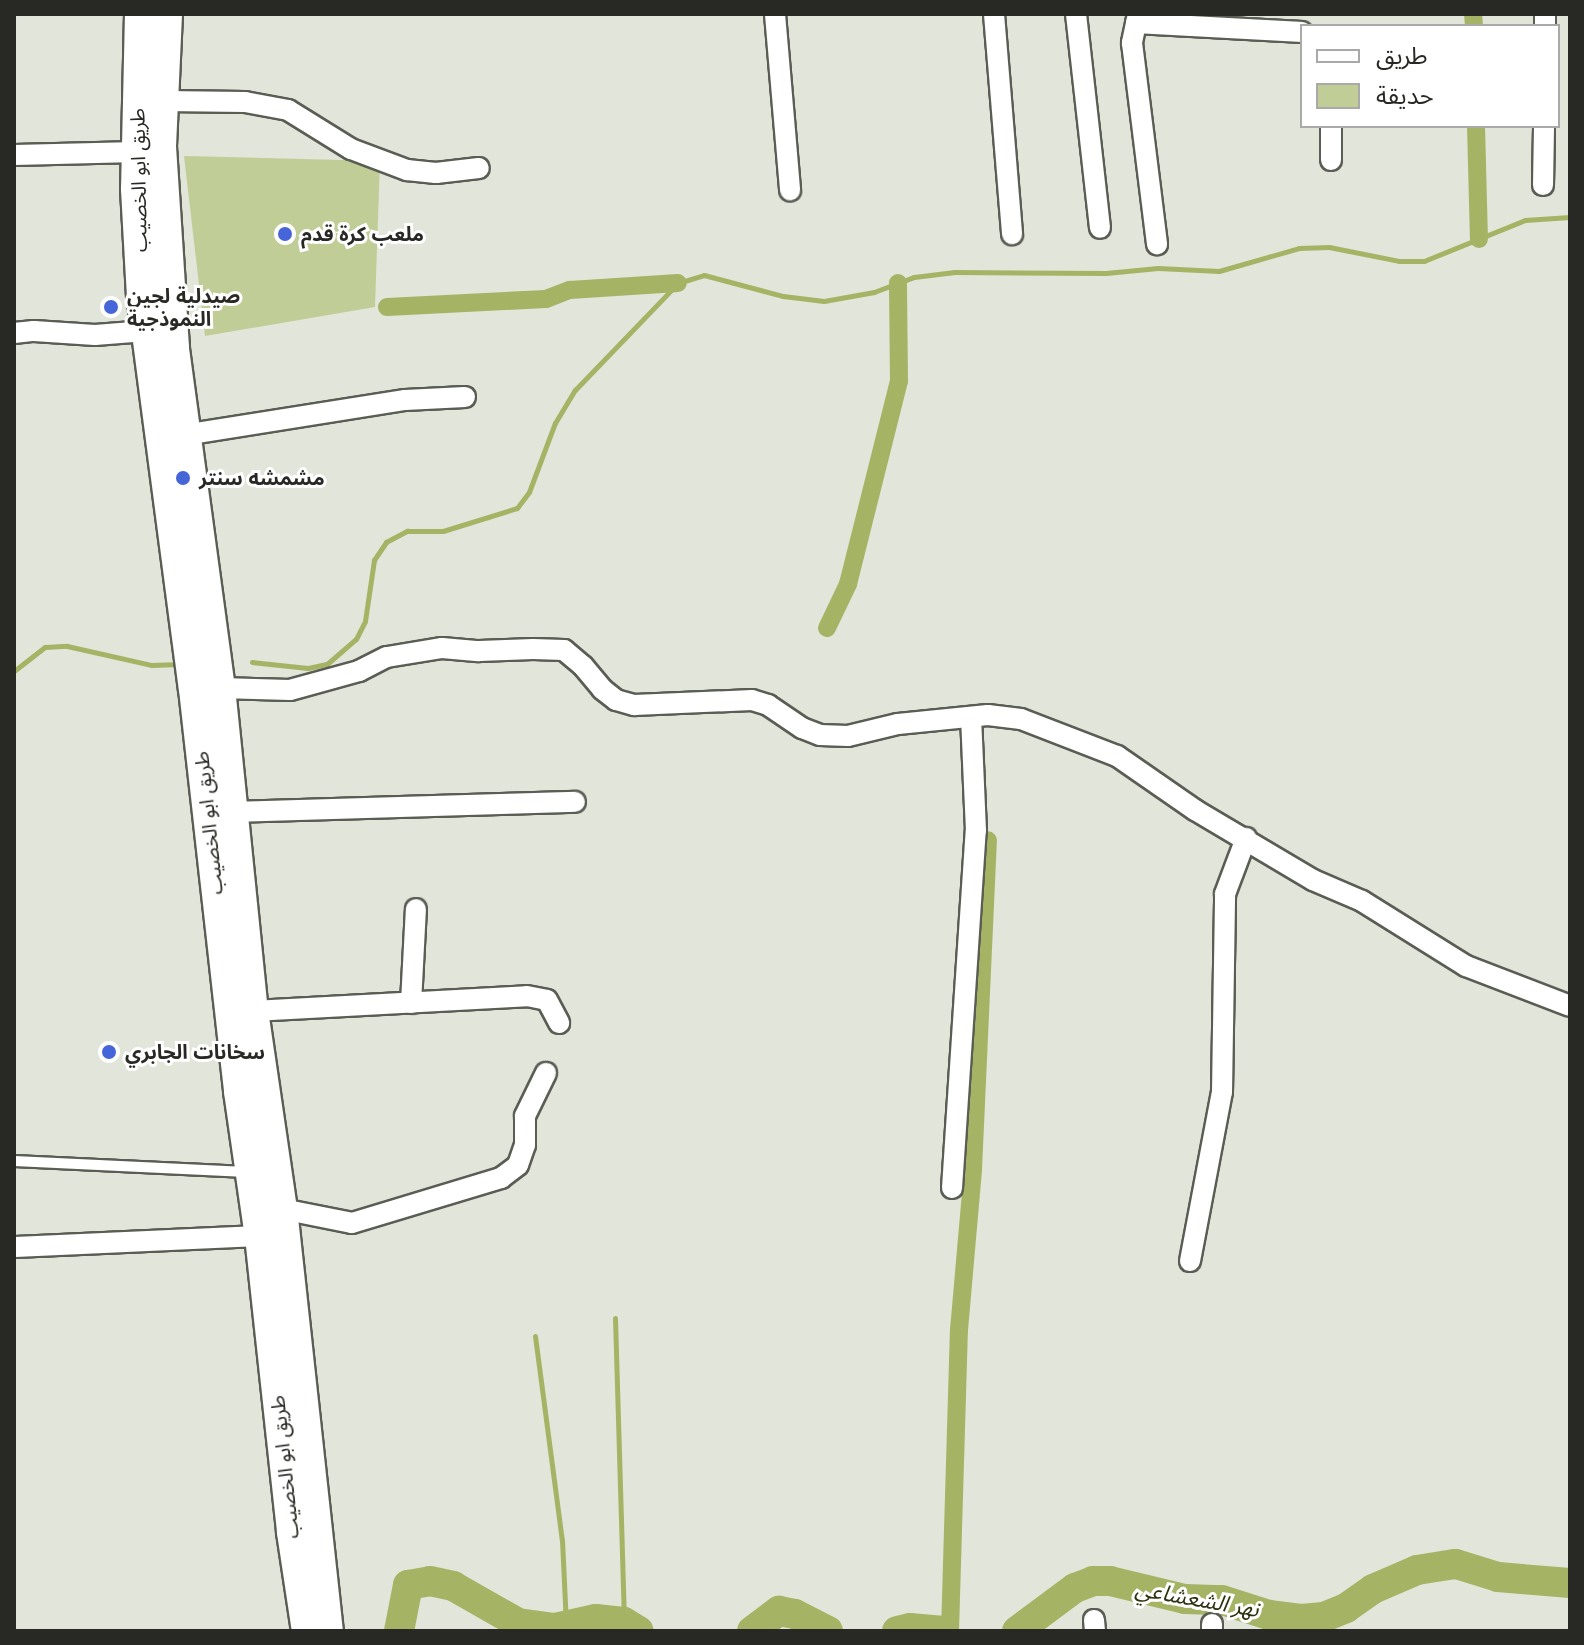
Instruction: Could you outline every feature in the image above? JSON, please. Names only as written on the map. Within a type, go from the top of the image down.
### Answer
[{"type":"main road","name":"طريق ابو الخصيب","points":[[140,14],[137,152],[184,435],[220,688],[253,1011],[282,1209],[304,1530],[307,1631]]},
{"type":"main road","name":"طريق ابو الخصيب","points":[[167,14],[154,264],[146,331],[194,689],[251,1173],[304,1530],[328,1631]]},
{"type":"street","points":[[775,14],[790,190]]},
{"type":"street","points":[[994,14],[1012,234]]},
{"type":"street","points":[[1076,14],[1100,228]]},
{"type":"street","points":[[1157,244],[1132,43],[1137,19],[1300,32]]},
{"type":"street","points":[[164,101],[245,102],[288,110],[351,149],[407,170],[436,173],[479,168]]},
{"type":"street","points":[[1331,128],[1331,160]]},
{"type":"street","points":[[1543,185],[1544,128]]},
{"type":"street","points":[[14,155],[137,152]]},
{"type":"street","points":[[14,333],[34,331],[95,335],[146,331]]},
{"type":"street","points":[[184,435],[405,400],[465,397]]},
{"type":"street","points":[[220,688],[290,690],[359,671],[387,657],[442,648],[564,650],[616,700],[634,705],[752,700],[768,705],[802,728],[820,735],[848,736],[898,724],[988,715],[1021,719],[1117,756],[1195,810],[1313,880],[1362,901],[1466,966],[1570,1006]]},
{"type":"street","points":[[952,1188],[976,831],[971,717]]},
{"type":"street","points":[[233,812],[575,802]]},
{"type":"street","points":[[1190,1261],[1222,1092],[1225,894],[1246,838]]},
{"type":"street","points":[[411,1003],[416,909]]},
{"type":"street","points":[[253,1011],[527,996],[547,1000],[559,1023]]},
{"type":"street","points":[[282,1209],[352,1223],[501,1178],[518,1165],[525,1145],[525,1116],[546,1073]]},
{"type":"street","points":[[14,1247],[260,1236]]},
{"type":"lane","points":[[14,1161],[251,1173]]},
{"type":"green space","name":"ملعب كرة قدم","points":[[184,156],[380,161],[375,307],[205,336]]},
{"type":"waterway","points":[[1473,14],[1474,24]]},
{"type":"waterway","points":[[1476,128],[1479,239]]},
{"type":"waterway","points":[[252,662],[308,668],[327,664],[356,639],[365,621],[374,560],[386,542],[407,531],[443,531],[517,508],[529,492],[555,423],[575,390],[678,283],[704,275],[783,296],[824,301],[874,292],[914,277],[955,272],[1106,273],[1158,268],[1219,271],[1299,248],[1329,247],[1399,261],[1424,261],[1525,220],[1570,217]]},
{"type":"waterway","points":[[387,307],[546,299],[570,290],[678,283]]},
{"type":"waterway","points":[[827,628],[848,584],[899,381],[898,283]]},
{"type":"waterway","points":[[14,671],[45,647],[67,646],[151,665],[181,664]]},
{"type":"waterway","points":[[950,1631],[959,1330],[973,1169],[988,840]]},
{"type":"waterway","points":[[615,1318],[624,1622]]},
{"type":"waterway","points":[[535,1336],[562,1540],[566,1626]]},
{"type":"waterway","name":"نهر الشعشاعي","points":[[1017,1631],[1075,1588],[1093,1581],[1110,1581],[1185,1599],[1222,1600],[1269,1615],[1301,1619],[1324,1617],[1346,1608],[1373,1589],[1417,1570],[1456,1564],[1498,1577],[1570,1583]]},
{"type":"waterway","name":"نهر الشعشاعي","points":[[399,1631],[408,1585],[430,1581],[453,1586],[518,1623],[555,1628],[596,1619],[624,1622],[639,1631]]},
{"type":"waterway","name":"نهر الشعشاعي","points":[[752,1631],[779,1611],[795,1614],[828,1631]]},
{"type":"waterway","name":"نهر الشعشاعي","points":[[897,1631],[910,1628],[944,1631]]},
{"type":"place","name":"ملعب كرة قدم","points":[[285,234]]},
{"type":"place","name":"صيدلية لجين النموذجية","points":[[111,307]]},
{"type":"place","name":"مشمشه سنتر","points":[[183,478]]},
{"type":"place","name":"سخانات الجابري","points":[[109,1052]]}]
